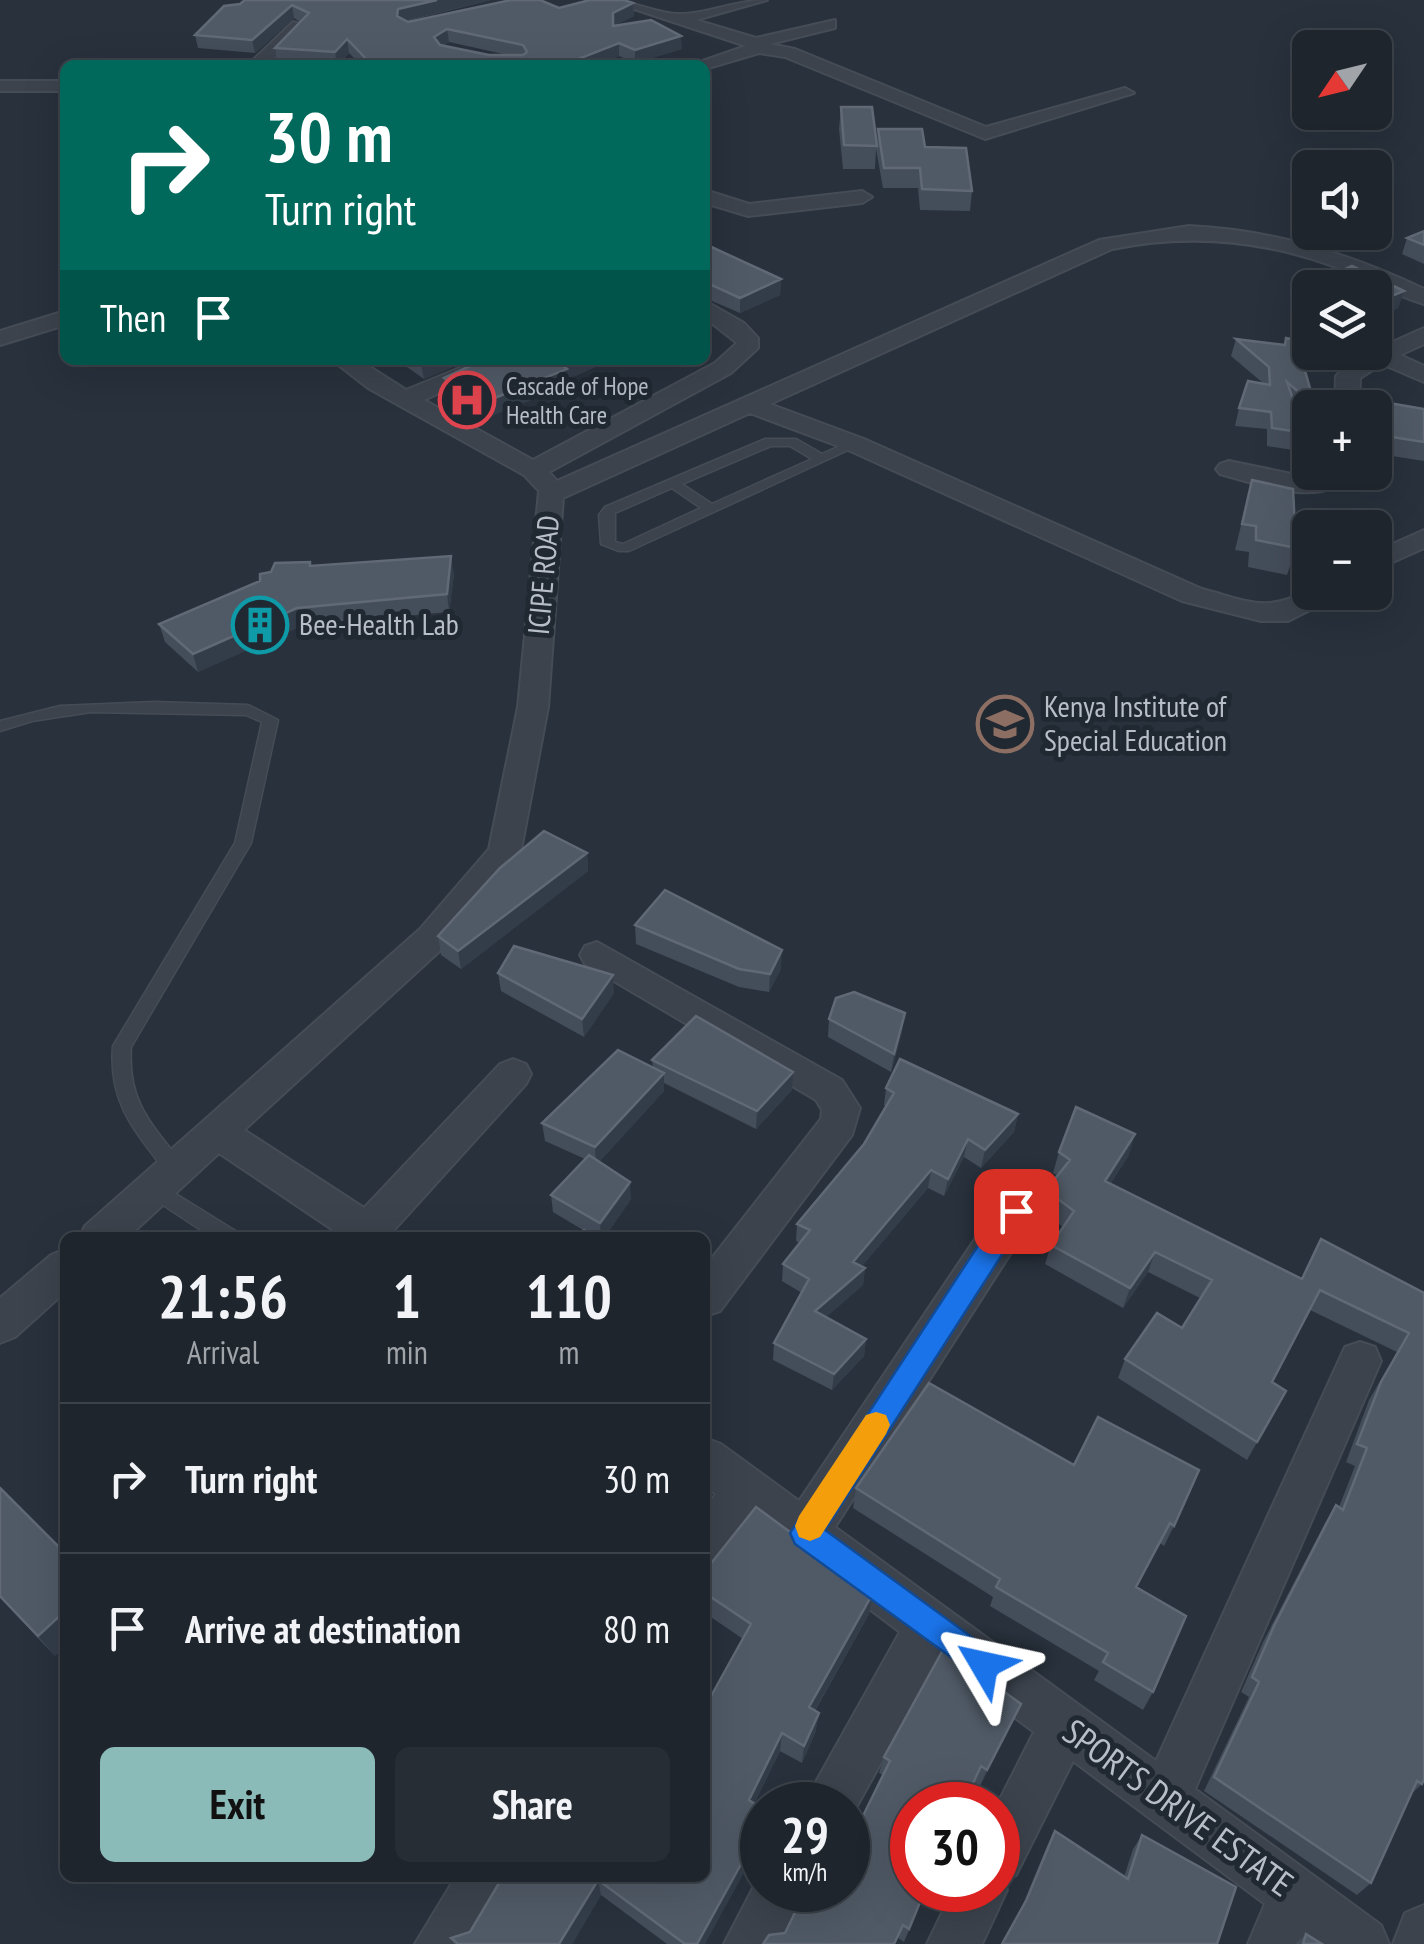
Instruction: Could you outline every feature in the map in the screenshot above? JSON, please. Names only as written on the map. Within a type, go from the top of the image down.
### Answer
[{"type":"street","points":[[589,5],[612,0],[789,53],[985,134],[1125,93]]},
{"type":"street","points":[[638,28],[759,0]]},
{"type":"street","points":[[710,61],[829,24]]},
{"type":"street","points":[[262,60],[299,26]]},
{"type":"street","points":[[0,86],[60,86]]},
{"type":"street","points":[[710,198],[748,210],[862,197]]},
{"type":"street","name":"ICIPE ROAD","points":[[106,1232],[432,938],[505,850],[533,707],[550,494],[1106,244],[1136,236],[1218,233],[1292,242],[1333,255],[1424,297]]},
{"type":"street","points":[[533,470],[723,368],[747,349],[750,343],[736,328],[710,311]]},
{"type":"street","points":[[0,338],[60,320]]},
{"type":"street","points":[[1392,350],[1424,336]]},
{"type":"street","points":[[1392,360],[1424,376]]},
{"type":"street","points":[[352,365],[533,470],[545,481],[550,494]]},
{"type":"street","points":[[405,399],[487,365]]},
{"type":"street","points":[[1348,390],[1348,376],[1358,370]]},
{"type":"street","points":[[749,404],[854,444],[1192,595],[1261,613],[1288,614],[1295,610]]},
{"type":"street","points":[[1229,469],[1292,482]]},
{"type":"street","points":[[1392,554],[1424,538]]},
{"type":"street","points":[[597,955],[829,1090],[841,1108],[839,1124],[710,1292]]},
{"type":"street","points":[[375,1232],[513,1074]]},
{"type":"street","points":[[219,1133],[370,1232]]},
{"type":"street","points":[[805,1533],[1016,1211]]},
{"type":"street","points":[[0,1324],[60,1272]]},
{"type":"street","points":[[1165,1798],[1360,1361]]},
{"type":"street","name":"SPORTS DRIVE ESTATE","points":[[710,1464],[1362,1944]]},
{"type":"street","points":[[710,1542],[745,1489]]},
{"type":"street","points":[[842,1782],[930,1626]]},
{"type":"street","points":[[1020,1813],[1065,1724]]},
{"type":"street","points":[[442,1944],[483,1882]]},
{"type":"street","points":[[1275,1944],[1295,1895]]},
{"type":"street","points":[[750,1944],[768,1912]]},
{"type":"street","points":[[954,1944],[970,1912]]},
{"type":"street","points":[[1420,1944],[1424,1932]]},
{"type":"lane","points":[[822,459],[781,440],[672,483],[607,512],[608,544],[624,548],[822,459],[854,444]]},
{"type":"lane","points":[[672,483],[711,509]]},
{"type":"lane","points":[[0,726],[50,711],[95,709],[248,710],[270,720],[243,844],[122,1046],[118,1076],[127,1104],[166,1179],[223,1232]]},
{"type":"building","points":[[245,0],[437,0],[398,9],[397,16],[408,22],[511,0],[540,0],[559,8],[590,0],[624,0],[633,3],[613,13],[613,26],[651,20],[681,36],[635,50],[619,43],[576,60],[367,60],[347,39],[335,52],[275,48],[309,13],[292,5],[252,40],[195,35],[224,6]],"holes":[[[447,29],[523,45],[527,52],[489,55],[440,45],[434,37]]]},
{"type":"building","points":[[841,107],[872,107],[877,146],[844,145]]},
{"type":"building","points":[[878,129],[922,129],[925,147],[966,148],[972,191],[922,189],[920,168],[884,168]]},
{"type":"building","points":[[1424,231],[1424,245],[1407,238]]},
{"type":"building","points":[[710,246],[781,279],[740,298],[710,284]]},
{"type":"building","points":[[1392,285],[1404,291],[1392,296]]},
{"type":"building","points":[[1286,338],[1292,339],[1292,370],[1305,370],[1310,390],[1296,390],[1287,382],[1292,396],[1292,431],[1272,428],[1271,412],[1239,408],[1248,381],[1270,385],[1269,367],[1236,339],[1285,345]]},
{"type":"building","points":[[472,365],[562,365],[567,369],[482,403],[444,378]]},
{"type":"building","points":[[1392,404],[1424,409],[1424,442],[1392,437]]},
{"type":"building","points":[[1252,480],[1293,490],[1292,547],[1256,540],[1256,526],[1242,524]]},
{"type":"building","points":[[451,556],[447,594],[297,608],[193,654],[159,624],[260,581],[260,574],[271,572],[275,563],[310,562],[310,566]]},
{"type":"building","points":[[544,831],[587,853],[458,951],[438,936],[500,868]]},
{"type":"building","points":[[665,890],[782,950],[770,974],[739,969],[635,925]]},
{"type":"building","points":[[514,946],[613,975],[582,1019],[498,973]]},
{"type":"building","points":[[854,992],[905,1013],[894,1054],[829,1019],[836,998]]},
{"type":"building","points":[[696,1016],[793,1072],[757,1111],[652,1060]]},
{"type":"building","points":[[618,1050],[664,1073],[595,1147],[542,1123]]},
{"type":"building","points":[[900,1059],[1018,1114],[985,1150],[968,1139],[948,1179],[931,1170],[853,1262],[865,1268],[815,1311],[866,1339],[834,1374],[774,1343],[809,1279],[783,1264],[810,1230],[797,1224],[864,1144],[894,1093],[886,1088]]},
{"type":"building","points":[[1076,1107],[1135,1134],[1105,1181],[1302,1279],[1321,1239],[1424,1293],[1424,1779],[1422,1784],[1417,1781],[1371,1883],[1214,1777],[1259,1682],[1252,1677],[1274,1626],[1336,1505],[1343,1510],[1367,1448],[1357,1444],[1381,1382],[1409,1333],[1320,1290],[1272,1382],[1286,1391],[1257,1442],[1125,1359],[1157,1313],[1182,1328],[1212,1280],[1155,1252],[1130,1288],[1051,1245],[1074,1211],[1046,1190],[1070,1160],[1059,1152]]},
{"type":"building","points":[[589,1155],[630,1182],[600,1223],[551,1195]]},
{"type":"building","points":[[929,1383],[1074,1465],[1098,1417],[1199,1470],[1174,1526],[1170,1523],[1136,1587],[1186,1616],[1153,1692],[1103,1662],[1108,1653],[996,1587],[1000,1579],[856,1488]]},
{"type":"building","points":[[0,1488],[60,1548],[60,1616],[38,1636],[0,1596]]},
{"type":"building","points":[[756,1507],[873,1593],[809,1707],[819,1713],[804,1746],[782,1733],[758,1782],[740,1782],[740,1866],[697,1944],[685,1944],[601,1882],[710,1882],[710,1698],[751,1624],[710,1596],[710,1565]]},
{"type":"building","points":[[944,1648],[1021,1704],[987,1770],[981,1766],[974,1782],[890,1782],[890,1912],[916,1912],[909,1929],[903,1925],[894,1944],[763,1944],[769,1935],[785,1933],[795,1912],[870,1912],[870,1802],[890,1761],[884,1757]]},
{"type":"building","points":[[1055,1831],[1128,1879],[1142,1835],[1236,1887],[1217,1944],[1002,1944],[1027,1899]]},
{"type":"building","points":[[500,1882],[597,1882],[559,1944],[458,1944],[451,1938],[470,1932]]},
{"type":"building","points":[[1306,1934],[1322,1944],[1303,1944]]},
{"type":"slow traffic","points":[[810,1526],[876,1425]]},
{"type":"place","name":"Cascade of Hope Health Care","points":[[467,400]]},
{"type":"place","name":"Bee-Health Lab","points":[[260,625]]},
{"type":"place","name":"Kenya Institute of Special Education","points":[[1005,724]]},
{"type":"route","points":[[984,1665],[805,1533],[1016,1211]]}]
